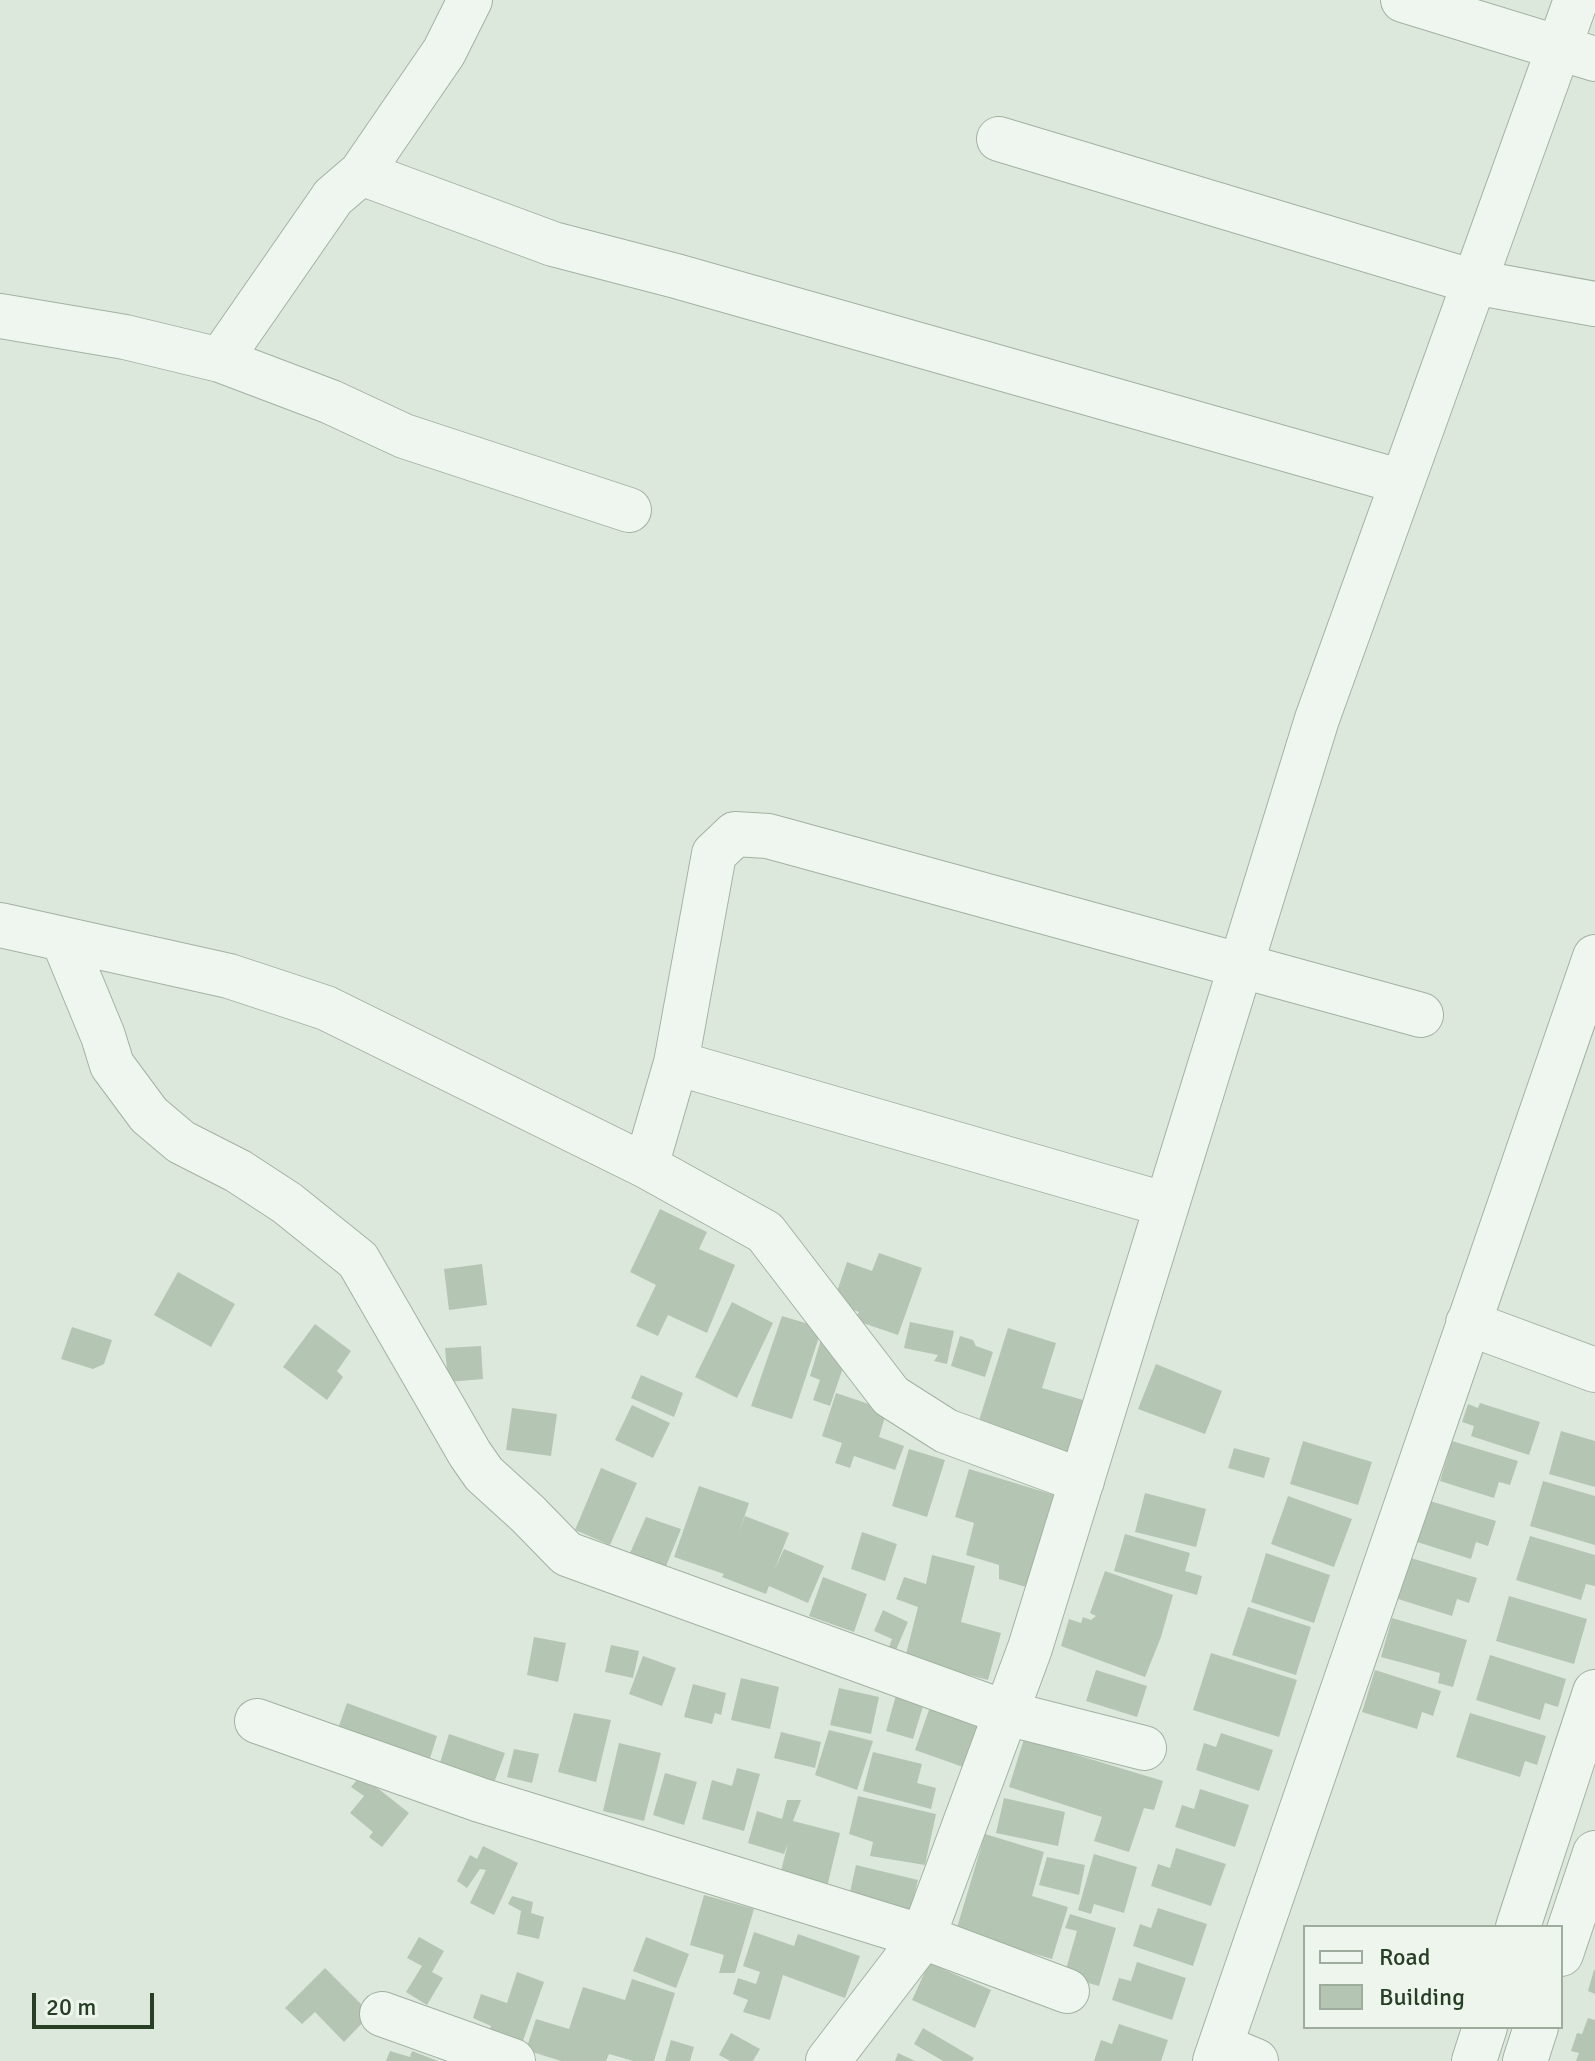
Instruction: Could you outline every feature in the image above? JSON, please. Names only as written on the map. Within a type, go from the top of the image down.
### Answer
[{"type":"street","points":[[220,360],[333,197],[361,173],[444,52],[470,0]]},
{"type":"street","points":[[1403,0],[1577,54]]},
{"type":"street","points":[[828,2061],[923,1937],[1030,1648],[1317,719],[1474,282],[1577,54],[1576,0]]},
{"type":"street","points":[[999,139],[1474,282],[1595,304]]},
{"type":"street","points":[[361,173],[553,244],[691,280],[1402,482]]},
{"type":"street","points":[[0,316],[125,337],[220,360],[331,402],[404,436],[629,510]]},
{"type":"street","points":[[646,1166],[676,1063],[714,854],[735,834],[768,836],[1421,1015]]},
{"type":"street","points":[[0,925],[229,976],[326,1008],[646,1166],[765,1232],[891,1396],[946,1431],[1082,1481]]},
{"type":"street","points":[[63,939],[112,1065],[149,1115],[181,1142],[238,1171],[287,1203],[358,1260],[484,1474],[567,1554],[1006,1713],[1144,1748]]},
{"type":"street","points":[[1230,2056],[1468,1323],[1595,957]]},
{"type":"street","points":[[676,1063],[1167,1205]]},
{"type":"street","points":[[1468,1323],[1595,1370]]},
{"type":"street","points":[[1519,1925],[1595,1692]]},
{"type":"street","points":[[257,1721],[480,1800],[923,1937],[1067,1991]]},
{"type":"street","points":[[1563,1948],[1595,1853]]},
{"type":"street","points":[[382,2014],[513,2061]]},
{"type":"street","points":[[1474,2061],[1484,2029]]},
{"type":"street","points":[[1525,2061],[1535,2029]]},
{"type":"building","points":[[660,1209],[707,1232],[699,1249],[735,1265],[707,1333],[668,1315],[658,1336],[636,1326],[656,1285],[630,1272]]},
{"type":"building","points":[[879,1253],[922,1268],[898,1335],[854,1320],[859,1312],[833,1303],[847,1262],[872,1271]]},
{"type":"building","points":[[482,1264],[487,1305],[449,1310],[444,1269]]},
{"type":"building","points":[[178,1272],[235,1304],[211,1347],[154,1315]]},
{"type":"building","points":[[732,1302],[773,1323],[737,1398],[695,1377]]},
{"type":"building","points":[[782,1316],[822,1328],[792,1419],[751,1406]]},
{"type":"building","points":[[910,1322],[954,1331],[947,1364],[934,1361],[938,1355],[904,1348]]},
{"type":"building","points":[[315,1324],[351,1351],[337,1371],[343,1377],[327,1400],[283,1367]]},
{"type":"building","points":[[72,1327],[112,1340],[104,1364],[93,1369],[61,1359]]},
{"type":"building","points":[[1008,1328],[1056,1343],[1042,1388],[1083,1400],[1066,1455],[977,1427]]},
{"type":"building","points":[[822,1336],[850,1347],[830,1406],[813,1400],[820,1380],[810,1376]]},
{"type":"building","points":[[960,1336],[993,1352],[985,1377],[951,1366]]},
{"type":"building","points":[[481,1346],[483,1379],[448,1382],[445,1348]]},
{"type":"building","points":[[1156,1364],[1222,1391],[1205,1434],[1138,1409]]},
{"type":"building","points":[[641,1375],[683,1393],[674,1417],[631,1398]]},
{"type":"building","points":[[836,1393],[887,1410],[879,1437],[904,1446],[895,1470],[854,1456],[850,1468],[835,1463],[842,1443],[822,1436]]},
{"type":"building","points":[[1480,1403],[1540,1422],[1529,1455],[1471,1436],[1474,1426],[1462,1422],[1468,1404],[1478,1408]]},
{"type":"building","points":[[632,1405],[670,1423],[653,1458],[615,1440]]},
{"type":"building","points":[[512,1408],[557,1414],[551,1456],[506,1450]]},
{"type":"building","points":[[1561,1431],[1595,1441],[1595,1487],[1549,1474]]},
{"type":"building","points":[[1303,1441],[1372,1462],[1358,1505],[1290,1484]]},
{"type":"building","points":[[1452,1441],[1518,1461],[1510,1485],[1499,1482],[1494,1498],[1440,1481]]},
{"type":"building","points":[[1234,1448],[1270,1458],[1264,1478],[1228,1468]]},
{"type":"building","points":[[909,1449],[945,1460],[927,1517],[892,1506]]},
{"type":"building","points":[[601,1468],[637,1483],[610,1545],[575,1530]]},
{"type":"building","points":[[969,1469],[1054,1495],[1026,1587],[999,1579],[999,1565],[966,1555],[974,1523],[955,1517]]},
{"type":"building","points":[[1543,1481],[1595,1496],[1595,1545],[1530,1526]]},
{"type":"building","points":[[699,1486],[749,1503],[738,1535],[745,1516],[789,1533],[774,1571],[784,1549],[824,1566],[808,1603],[769,1586],[766,1594],[722,1577],[724,1574],[674,1557]]},
{"type":"building","points":[[1145,1493],[1206,1509],[1196,1547],[1135,1532]]},
{"type":"building","points":[[1288,1496],[1352,1519],[1334,1567],[1271,1544]]},
{"type":"building","points":[[1430,1501],[1496,1521],[1488,1546],[1476,1542],[1471,1559],[1417,1542]]},
{"type":"building","points":[[646,1517],[681,1529],[662,1576],[626,1562]]},
{"type":"building","points":[[862,1532],[897,1544],[885,1581],[851,1569]]},
{"type":"building","points":[[1125,1534],[1190,1553],[1185,1571],[1202,1576],[1197,1595],[1114,1571]]},
{"type":"building","points":[[1530,1536],[1595,1555],[1595,1586],[1586,1584],[1581,1600],[1516,1580]]},
{"type":"building","points":[[1266,1553],[1330,1575],[1314,1623],[1251,1602]]},
{"type":"building","points":[[932,1555],[975,1566],[961,1622],[1001,1633],[988,1680],[905,1658],[918,1607],[896,1599],[904,1577],[926,1584]]},
{"type":"building","points":[[1411,1558],[1477,1578],[1469,1603],[1457,1599],[1452,1616],[1398,1599]]},
{"type":"building","points":[[1105,1571],[1173,1595],[1145,1677],[1061,1646],[1069,1619],[1081,1623],[1083,1617],[1091,1620],[1096,1616],[1090,1613]]},
{"type":"building","points":[[823,1577],[867,1594],[854,1632],[809,1616]]},
{"type":"building","points":[[1509,1596],[1587,1619],[1574,1664],[1496,1641]]},
{"type":"building","points":[[1248,1607],[1311,1627],[1296,1675],[1232,1655]]},
{"type":"building","points":[[883,1610],[908,1622],[896,1650],[889,1647],[892,1639],[874,1631]]},
{"type":"building","points":[[1392,1618],[1467,1640],[1453,1687],[1438,1683],[1440,1673],[1381,1657]]},
{"type":"building","points":[[534,1637],[566,1643],[558,1682],[527,1675]]},
{"type":"building","points":[[611,1645],[639,1651],[633,1678],[605,1672]]},
{"type":"building","points":[[1211,1653],[1297,1680],[1279,1737],[1193,1710]]},
{"type":"building","points":[[1490,1655],[1566,1679],[1558,1707],[1545,1703],[1540,1720],[1476,1700]]},
{"type":"building","points":[[643,1656],[676,1668],[662,1706],[629,1694]]},
{"type":"building","points":[[1096,1670],[1147,1686],[1137,1717],[1086,1701]]},
{"type":"building","points":[[1375,1670],[1441,1691],[1433,1716],[1422,1712],[1417,1729],[1362,1712]]},
{"type":"building","points":[[741,1678],[779,1687],[770,1729],[731,1720]]},
{"type":"building","points":[[693,1684],[726,1693],[721,1715],[715,1713],[712,1724],[684,1717]]},
{"type":"building","points":[[839,1688],[879,1697],[871,1734],[830,1725]]},
{"type":"building","points":[[896,1695],[924,1703],[913,1739],[886,1731]]},
{"type":"building","points":[[347,1703],[437,1736],[426,1771],[335,1737]]},
{"type":"building","points":[[930,1707],[978,1724],[963,1767],[915,1750]]},
{"type":"building","points":[[574,1713],[611,1720],[596,1782],[558,1772]]},
{"type":"building","points":[[1470,1713],[1546,1736],[1537,1765],[1525,1761],[1520,1777],[1456,1757]]},
{"type":"building","points":[[829,1730],[873,1741],[857,1790],[815,1775]]},
{"type":"building","points":[[781,1732],[821,1742],[815,1768],[774,1758]]},
{"type":"building","points":[[1221,1733],[1273,1750],[1259,1791],[1196,1770],[1204,1743],[1216,1747]]},
{"type":"building","points":[[449,1734],[505,1753],[494,1783],[439,1766]]},
{"type":"building","points":[[1024,1739],[1163,1781],[1154,1810],[1144,1808],[1129,1852],[1094,1841],[1102,1817],[1009,1787]]},
{"type":"building","points":[[619,1743],[661,1753],[644,1821],[603,1811]]},
{"type":"building","points":[[514,1749],[539,1754],[532,1783],[507,1777]]},
{"type":"building","points":[[873,1752],[922,1764],[917,1783],[936,1788],[931,1809],[863,1791]]},
{"type":"building","points":[[737,1768],[760,1774],[744,1831],[702,1819],[712,1780],[732,1786]]},
{"type":"building","points":[[665,1773],[697,1782],[684,1825],[653,1815]]},
{"type":"building","points":[[361,1775],[409,1813],[382,1847],[369,1837],[373,1832],[350,1813],[364,1796],[351,1787]]},
{"type":"building","points":[[1200,1789],[1249,1805],[1235,1847],[1175,1827],[1182,1805],[1194,1809]]},
{"type":"building","points":[[858,1796],[936,1814],[925,1865],[870,1856],[873,1842],[849,1834]]},
{"type":"building","points":[[1004,1798],[1065,1812],[1058,1846],[996,1833]]},
{"type":"building","points":[[787,1800],[801,1800],[793,1821],[840,1833],[827,1887],[780,1875],[788,1843],[784,1854],[748,1843],[757,1811],[782,1819]]},
{"type":"building","points":[[985,1834],[1044,1852],[1032,1896],[1068,1907],[1052,1959],[956,1931]]},
{"type":"building","points":[[483,1846],[518,1863],[494,1915],[470,1903],[486,1870],[480,1869],[467,1888],[457,1881],[470,1855],[477,1859]]},
{"type":"building","points":[[1176,1848],[1226,1864],[1211,1906],[1151,1886],[1158,1864],[1170,1868]]},
{"type":"building","points":[[1094,1854],[1137,1867],[1124,1913],[1094,1904],[1091,1914],[1078,1910]]},
{"type":"building","points":[[1047,1857],[1085,1865],[1079,1895],[1039,1885]]},
{"type":"building","points":[[856,1865],[918,1880],[910,1912],[849,1897]]},
{"type":"building","points":[[704,1895],[754,1909],[735,1973],[719,1973],[724,1955],[690,1945]]},
{"type":"building","points":[[512,1896],[533,1902],[531,1913],[544,1917],[539,1939],[517,1934],[521,1911],[508,1904]]},
{"type":"building","points":[[1158,1908],[1207,1924],[1193,1966],[1133,1946],[1140,1924],[1151,1928]]},
{"type":"building","points":[[1070,1914],[1116,1928],[1099,1986],[1064,1976],[1077,1931],[1065,1928]]},
{"type":"building","points":[[754,1932],[794,1946],[798,1934],[860,1956],[845,1998],[783,1975],[770,2020],[743,2012],[748,2000],[733,1994],[738,1978],[756,1984],[760,1972],[743,1966]]},
{"type":"building","points":[[419,1937],[444,1951],[432,1972],[443,1978],[427,2005],[406,1992],[422,1966],[407,1958]]},
{"type":"building","points":[[646,1937],[689,1954],[676,1988],[633,1971]]},
{"type":"building","points":[[1137,1962],[1186,1978],[1172,2020],[1112,2000],[1119,1978],[1131,1981]]},
{"type":"building","points":[[929,1963],[991,1990],[975,2028],[912,2000]]},
{"type":"building","points":[[325,1968],[371,2014],[344,2042],[315,2012],[302,2024],[285,2008]]},
{"type":"building","points":[[1595,1970],[1595,1994],[1588,1991]]},
{"type":"building","points":[[517,1972],[544,1982],[520,2049],[487,2038],[491,2026],[473,2018],[481,1994],[507,2003]]},
{"type":"building","points":[[632,1979],[675,1993],[654,2061],[633,2061],[609,2054],[606,2061],[561,2061],[526,2050],[536,2019],[569,2029],[583,1987],[625,2000]]},
{"type":"building","points":[[1588,2018],[1595,2020],[1595,2061],[1576,2061],[1579,2053],[1571,2051],[1577,2033],[1582,2034]]},
{"type":"building","points":[[1119,2024],[1168,2040],[1161,2061],[1094,2061],[1101,2040],[1112,2044]]},
{"type":"building","points":[[923,2028],[974,2058],[972,2061],[943,2061],[914,2044]]},
{"type":"building","points":[[731,2033],[760,2049],[753,2061],[730,2061],[719,2055]]},
{"type":"building","points":[[671,2040],[694,2047],[690,2061],[665,2061]]},
{"type":"building","points":[[390,2051],[410,2057],[412,2051],[438,2061],[386,2061]]},
{"type":"building","points":[[898,2053],[915,2061],[895,2061]]}]
